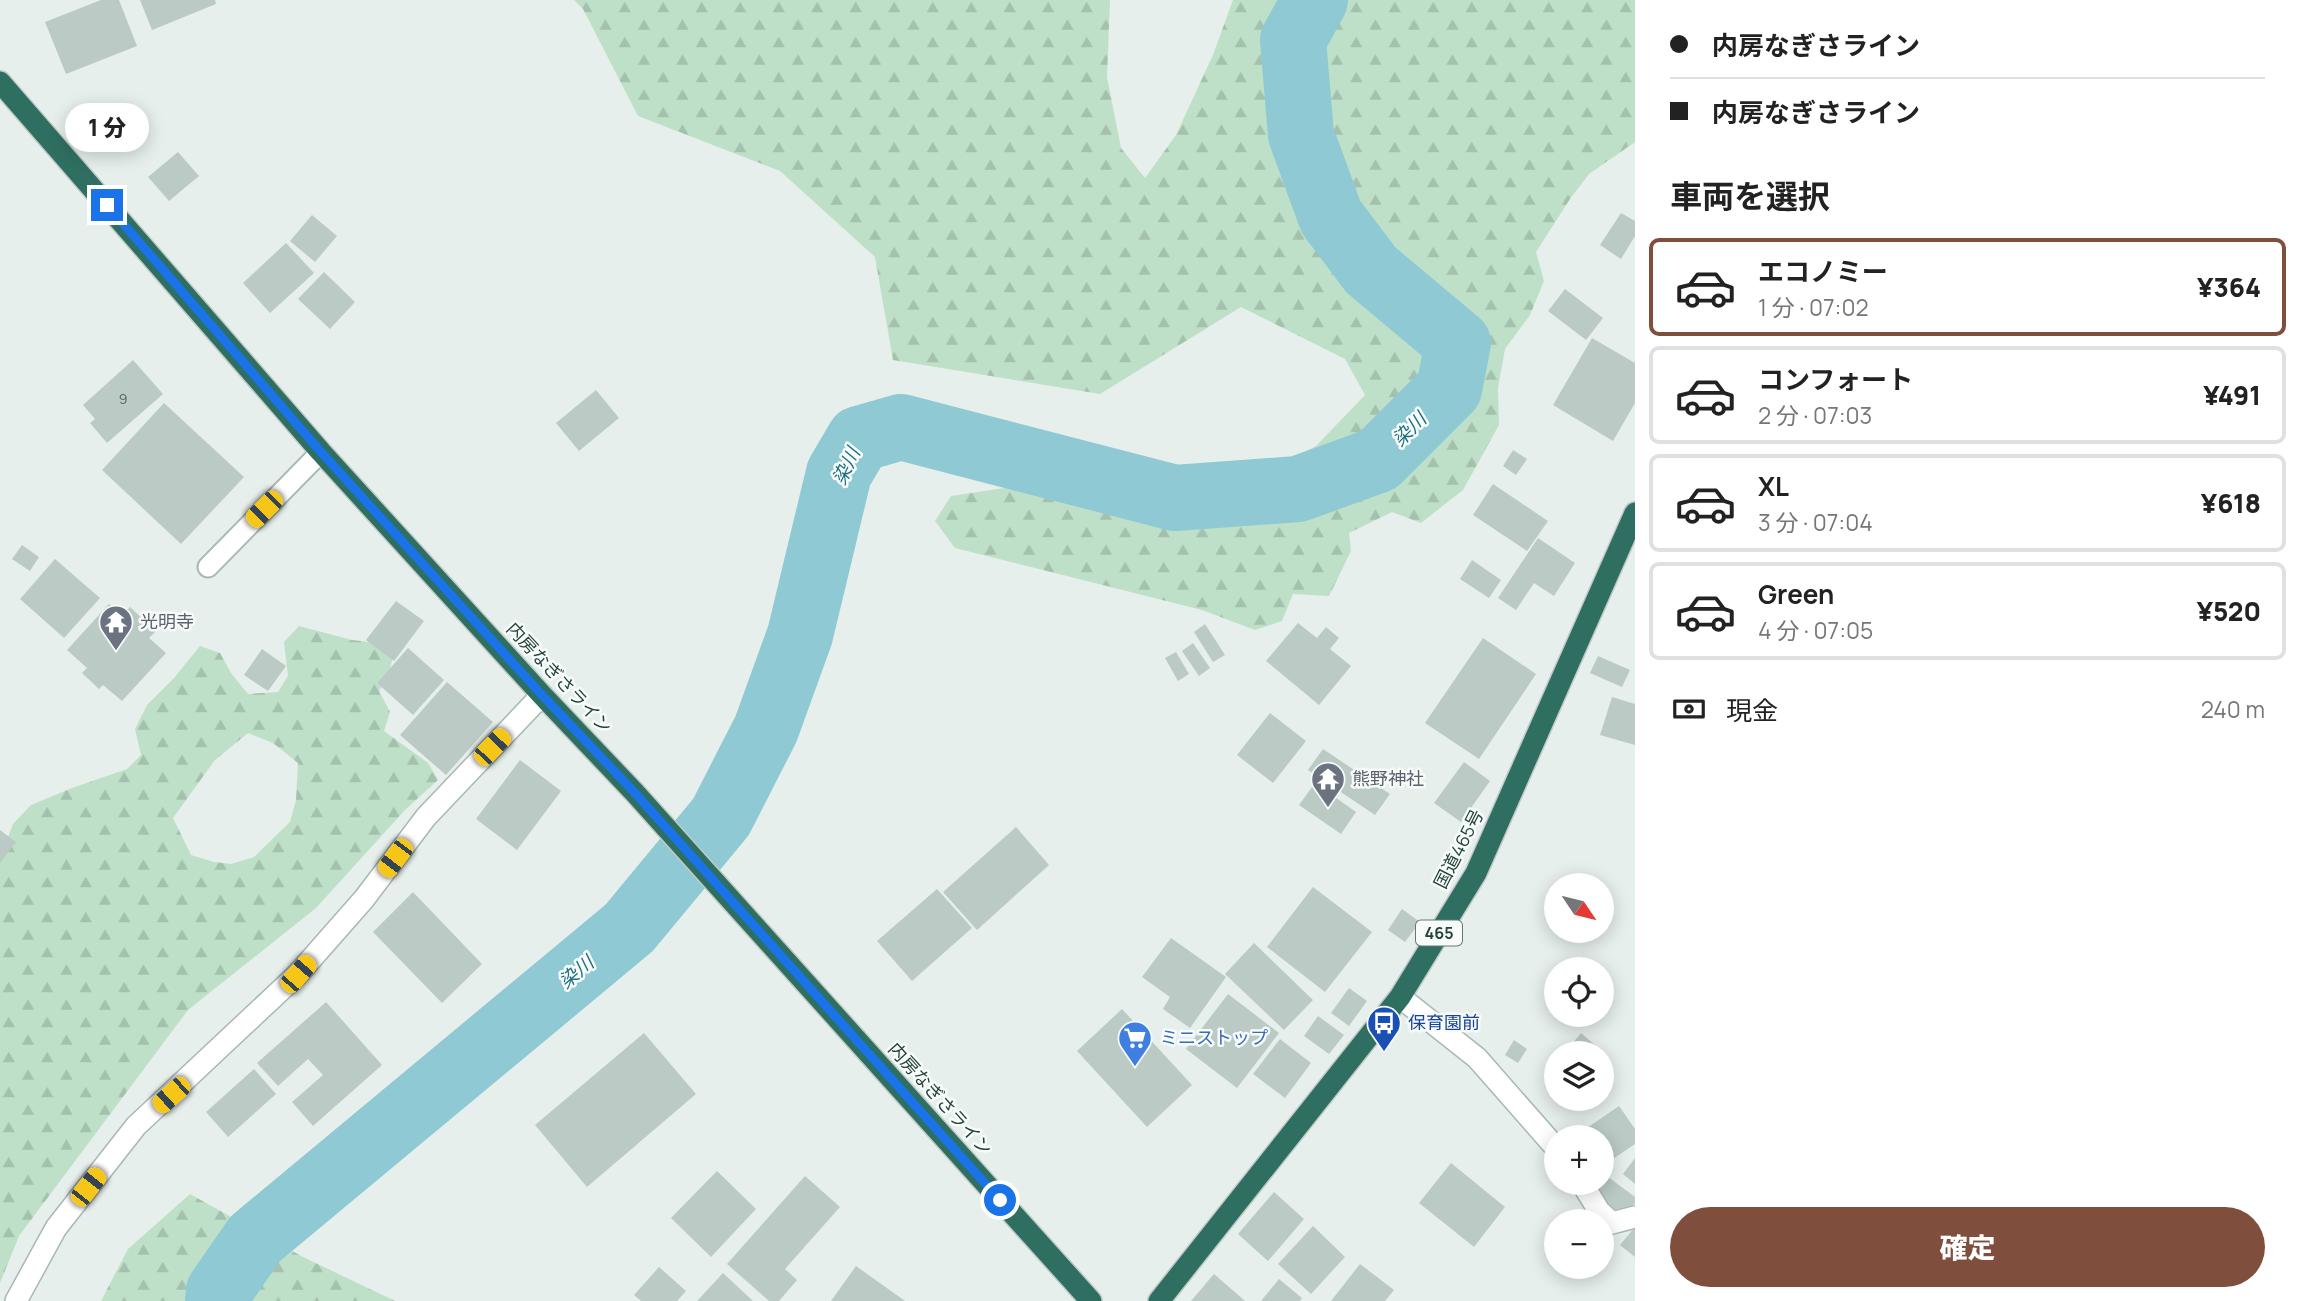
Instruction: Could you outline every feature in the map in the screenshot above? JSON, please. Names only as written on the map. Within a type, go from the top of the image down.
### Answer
[{"type":"highway","name":"内房なぎさライン","points":[[0,82],[321,452],[635,793],[1091,1301]]},
{"type":"highway","name":"国道465号","points":[[1158,1301],[1399,997],[1476,873],[1635,513]]},
{"type":"street","points":[[16,1301],[56,1228],[136,1126],[298,974],[364,899],[426,817],[542,695]]},
{"type":"street","points":[[1399,997],[1477,1058],[1544,1134]]},
{"type":"street","points":[[1589,1195],[1599,1211],[1612,1223],[1635,1217]]},
{"type":"lane","points":[[208,567],[321,452]]},
{"type":"green space","points":[[574,0],[1110,0],[1107,77],[1121,148],[1145,178],[1176,135],[1213,55],[1233,0],[1635,0],[1635,142],[1589,174],[1536,252],[1544,281],[1530,315],[1505,349],[1498,388],[1499,425],[1463,490],[1421,523],[1392,512],[1349,533],[1351,551],[1329,596],[1293,594],[1282,621],[1255,630],[1202,610],[955,548],[935,521],[951,496],[1024,485],[1177,481],[1264,474],[1316,446],[1365,395],[1345,359],[1241,307],[1100,394],[893,360],[875,257],[780,171],[638,116],[583,9]]},
{"type":"green space","points":[[299,626],[352,640],[386,644],[393,657],[388,676],[379,691],[390,712],[384,731],[428,763],[438,780],[405,810],[316,908],[188,1010],[19,1236],[0,1283],[0,858],[13,824],[31,805],[127,769],[141,755],[135,729],[147,705],[200,646],[220,653],[231,673],[248,694],[278,692],[288,676],[284,642]],"holes":[[[248,733],[273,743],[298,763],[296,800],[290,822],[254,857],[231,864],[191,855],[173,818],[215,760]]]},
{"type":"green space","points":[[190,1194],[303,1257],[395,1301],[101,1301],[128,1249]]},
{"type":"building","points":[[101,0],[119,0],[137,46],[66,74],[45,22]]},
{"type":"building","points":[[140,0],[215,0],[216,4],[152,30]]},
{"type":"building","points":[[178,152],[199,176],[169,201],[148,177]]},
{"type":"building","points":[[1621,213],[1635,221],[1635,236],[1621,259],[1600,245]]},
{"type":"building","points":[[312,215],[337,236],[315,262],[290,241]]},
{"type":"building","points":[[286,243],[314,273],[270,313],[243,283]]},
{"type":"building","points":[[324,272],[355,302],[330,329],[298,299]]},
{"type":"building","points":[[1565,289],[1603,318],[1586,340],[1548,311]]},
{"type":"building","points":[[1592,338],[1635,363],[1635,403],[1613,441],[1553,405]]},
{"type":"building","points":[[133,360],[163,394],[107,443],[90,423],[95,419],[83,405]]},
{"type":"building","points":[[596,390],[619,418],[579,451],[556,423]]},
{"type":"building","points":[[164,403],[244,477],[181,544],[102,470]]},
{"type":"building","points":[[1513,450],[1527,459],[1516,475],[1503,466]]},
{"type":"building","points":[[1493,484],[1548,521],[1527,551],[1473,515]]},
{"type":"building","points":[[1538,538],[1575,563],[1554,596],[1534,583],[1516,610],[1498,598]]},
{"type":"building","points":[[22,545],[39,557],[30,571],[12,559]]},
{"type":"building","points":[[55,559],[100,598],[64,638],[20,599]]},
{"type":"building","points":[[1472,560],[1501,580],[1489,598],[1460,579]]},
{"type":"building","points":[[396,601],[424,621],[394,661],[366,640]]},
{"type":"building","name":"光明寺","points":[[109,604],[122,616],[130,607],[156,631],[149,638],[166,653],[122,701],[103,685],[99,689],[82,673],[87,668],[67,650]]},
{"type":"building","points":[[1298,623],[1317,638],[1326,627],[1339,638],[1330,649],[1351,666],[1319,705],[1266,661]]},
{"type":"building","points":[[1205,624],[1225,655],[1213,662],[1194,632]]},
{"type":"building","points":[[1483,638],[1536,674],[1479,759],[1425,723]]},
{"type":"building","points":[[1193,643],[1210,668],[1199,676],[1182,651]]},
{"type":"building","points":[[408,648],[444,680],[413,715],[377,683]]},
{"type":"building","points":[[262,649],[286,666],[268,691],[244,675]]},
{"type":"building","points":[[1176,652],[1189,674],[1178,681],[1165,658]]},
{"type":"building","points":[[1598,656],[1630,670],[1622,687],[1590,673]]},
{"type":"building","points":[[447,682],[493,722],[446,775],[400,735]]},
{"type":"building","points":[[1612,697],[1635,704],[1635,745],[1600,735]]},
{"type":"building","points":[[1270,713],[1306,741],[1273,783],[1237,755]]},
{"type":"building","points":[[1323,749],[1390,794],[1375,815],[1308,770]]},
{"type":"building","points":[[520,760],[561,791],[517,850],[476,819]]},
{"type":"building","points":[[1464,762],[1490,781],[1461,822],[1434,803]]},
{"type":"building","name":"熊野神社","points":[[1315,783],[1356,812],[1341,834],[1299,805]]},
{"type":"building","points":[[1016,827],[1049,865],[977,930],[943,892]]},
{"type":"building","points":[[0,830],[16,842],[0,863]]},
{"type":"building","points":[[1313,887],[1372,932],[1325,992],[1267,947]]},
{"type":"building","points":[[937,889],[972,928],[912,981],[877,941]]},
{"type":"building","points":[[413,892],[482,964],[442,1003],[373,932]]},
{"type":"building","points":[[1402,909],[1420,922],[1405,942],[1388,930]]},
{"type":"building","points":[[1171,938],[1226,977],[1190,1028],[1163,1009],[1170,997],[1142,977]]},
{"type":"building","points":[[1254,943],[1313,1000],[1284,1030],[1225,974]]},
{"type":"building","points":[[1349,988],[1367,1001],[1349,1026],[1331,1013]]},
{"type":"building","points":[[1228,994],[1279,1033],[1237,1088],[1186,1049]]},
{"type":"building","points":[[326,1002],[382,1065],[313,1126],[292,1102],[323,1075],[308,1059],[278,1086],[257,1063]]},
{"type":"building","name":"ミニストップ","points":[[1122,1009],[1192,1085],[1147,1127],[1077,1051]]},
{"type":"building","points":[[1318,1016],[1344,1035],[1329,1054],[1304,1036]]},
{"type":"building","points":[[644,1033],[696,1094],[587,1187],[535,1125]]},
{"type":"building","points":[[1581,1033],[1590,1041],[1575,1041]]},
{"type":"building","points":[[1280,1039],[1311,1063],[1285,1098],[1253,1074]]},
{"type":"building","points":[[1514,1040],[1527,1049],[1518,1063],[1505,1055]]},
{"type":"building","points":[[254,1069],[276,1094],[228,1137],[206,1112]]},
{"type":"building","points":[[1619,1106],[1635,1129],[1635,1144],[1614,1158],[1614,1125],[1591,1125]]},
{"type":"building","points":[[1635,1158],[1635,1184],[1623,1174]]},
{"type":"building","points":[[1451,1163],[1505,1207],[1474,1247],[1419,1203]]},
{"type":"building","points":[[717,1171],[756,1209],[711,1257],[671,1218]]},
{"type":"building","points":[[805,1176],[840,1207],[785,1269],[797,1280],[779,1301],[769,1301],[727,1264]]},
{"type":"building","points":[[1614,1181],[1635,1197],[1635,1203],[1624,1217],[1596,1195],[1614,1195]]},
{"type":"building","points":[[1274,1192],[1304,1219],[1268,1261],[1238,1234]]},
{"type":"building","points":[[1313,1226],[1345,1257],[1311,1294],[1278,1264]]},
{"type":"building","points":[[1635,1227],[1635,1257],[1620,1245]]},
{"type":"building","points":[[1360,1264],[1394,1290],[1385,1301],[1331,1301]]},
{"type":"building","points":[[856,1266],[905,1301],[831,1301]]},
{"type":"building","points":[[659,1267],[686,1291],[677,1301],[641,1301],[634,1295]]},
{"type":"building","points":[[723,1273],[753,1301],[697,1301]]},
{"type":"building","points":[[1214,1274],[1245,1301],[1191,1301]]},
{"type":"building","points":[[1279,1279],[1302,1298],[1300,1301],[1261,1301]]},
{"type":"waterway","name":"染川","points":[[218,1301],[219,1291],[255,1239],[629,928],[721,817],[766,729],[800,635],[839,473],[859,439],[901,427],[1175,498],[1298,489],[1378,460],[1449,389],[1458,343],[1371,270],[1331,217],[1301,135],[1293,40],[1315,0]]},
{"type":"place","name":"光明寺","points":[[116,652]]},
{"type":"place","name":"熊野神社","points":[[1328,809]]},
{"type":"place","name":"保育園前","points":[[1384,1053]]},
{"type":"place","name":"ミニストップ","points":[[1135,1068]]},
{"type":"route","points":[[107,205],[321,452],[635,793],[1000,1200]]}]
